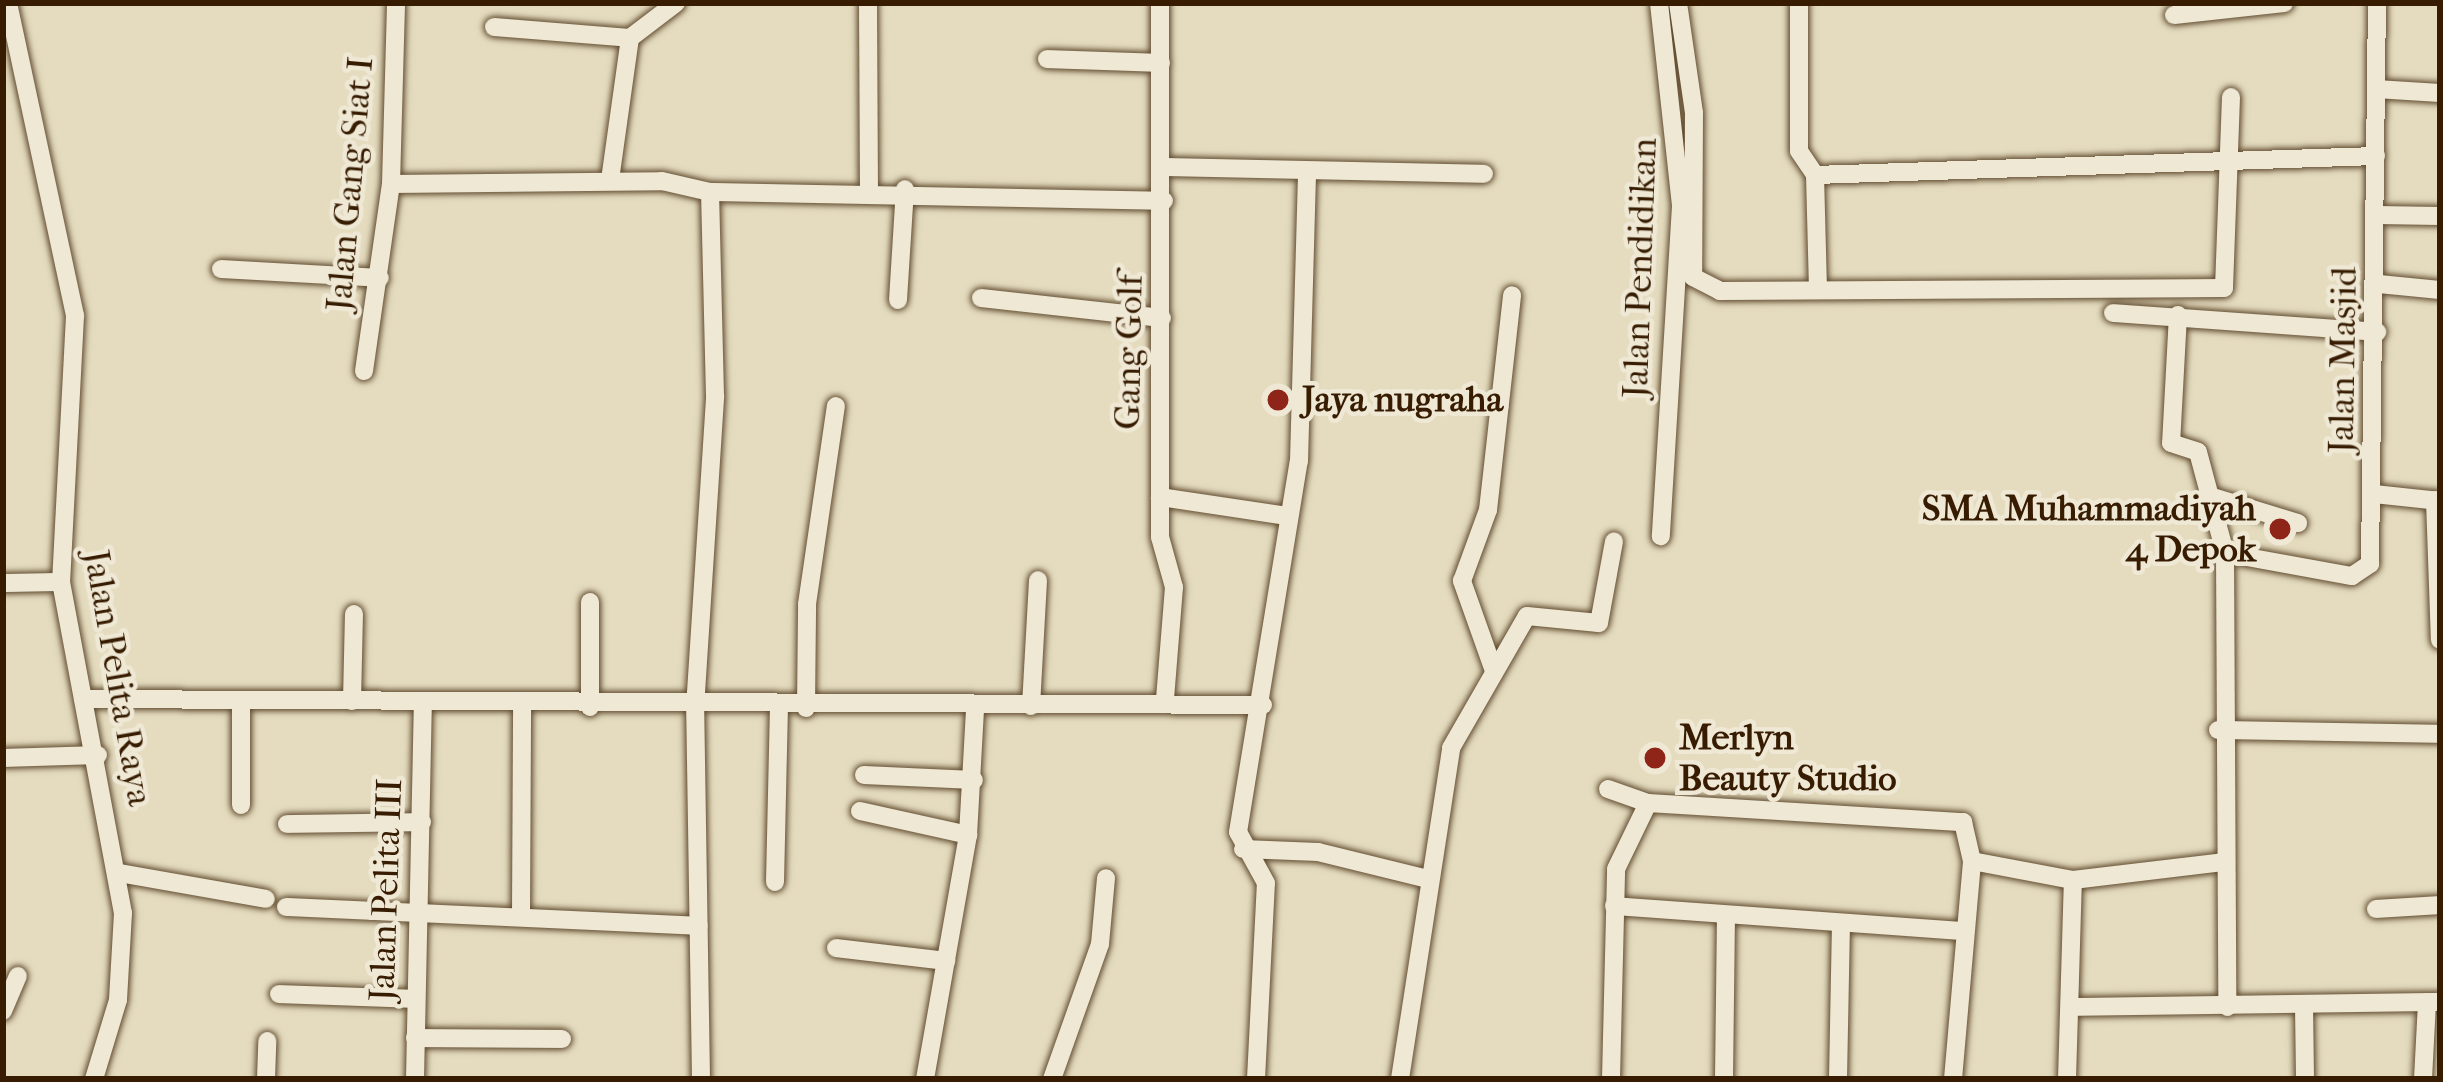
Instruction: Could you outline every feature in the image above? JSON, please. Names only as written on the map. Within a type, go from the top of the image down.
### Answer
[{"type":"street","name":"Jalan Pelita Raya","points":[[8,3],[75,316],[61,582],[119,873],[118,1000],[94,1079]]},
{"type":"street","name":"Jalan Gang Siat I","points":[[364,371],[391,184],[396,3]]},
{"type":"street","points":[[494,27],[630,38],[676,3]]},
{"type":"street","points":[[868,3],[869,189]]},
{"type":"street","name":"Gang Golf","points":[[1160,3],[1164,201],[1160,496],[1174,587],[1165,700]]},
{"type":"street","name":"Jalan Pendidikan","points":[[1659,3],[1682,206],[1661,536]]},
{"type":"street","points":[[1678,3],[1694,113],[1693,277],[1720,291],[2211,292],[2229,276],[2231,97]]},
{"type":"street","points":[[1799,3],[1799,152],[1815,175],[1818,288]]},
{"type":"street","points":[[2174,15],[2284,3]]},
{"type":"street","name":"Jalan Masjid","points":[[2225,553],[2364,576],[2374,494],[2380,284],[2377,3]]},
{"type":"street","points":[[610,180],[630,38]]},
{"type":"street","points":[[1047,59],[1161,63]]},
{"type":"street","points":[[2376,89],[2440,93]]},
{"type":"street","points":[[1815,175],[2229,166],[2376,156]]},
{"type":"street","points":[[1163,167],[1484,174]]},
{"type":"street","points":[[1256,1079],[1266,883],[1243,849],[1310,310],[1307,171]]},
{"type":"street","points":[[391,184],[610,180],[710,192],[905,189],[1164,201]]},
{"type":"street","points":[[898,300],[905,189]]},
{"type":"street","points":[[701,1079],[694,708],[715,396],[710,192]]},
{"type":"street","points":[[2377,215],[2440,216]]},
{"type":"street","points":[[221,269],[380,278]]},
{"type":"street","points":[[2380,284],[2440,290]]},
{"type":"street","points":[[1495,671],[1462,581],[1488,510],[1512,295]]},
{"type":"street","points":[[981,298],[1162,318]]},
{"type":"street","points":[[2113,313],[2178,314],[2377,332]]},
{"type":"street","points":[[2178,314],[2171,443],[2198,452],[2225,553],[2218,730],[2227,1007]]},
{"type":"street","points":[[806,707],[807,604],[836,406]]},
{"type":"street","points":[[2374,494],[2438,501],[2440,640]]},
{"type":"street","points":[[1160,496],[1287,516]]},
{"type":"street","points":[[2213,497],[2298,523]]},
{"type":"street","points":[[1400,1079],[1424,878],[1451,748],[1527,616],[1599,623],[1614,541]]},
{"type":"street","points":[[1031,706],[1038,580]]},
{"type":"street","points":[[3,583],[61,582]]},
{"type":"street","points":[[590,602],[590,707]]},
{"type":"street","points":[[352,700],[354,614]]},
{"type":"street","points":[[83,699],[241,704],[522,701],[694,708],[975,709],[1165,700],[1263,705]]},
{"type":"street","points":[[521,914],[522,701]]},
{"type":"street","name":"Jalan Pelita III","points":[[415,1079],[423,703]]},
{"type":"street","points":[[241,704],[241,805]]},
{"type":"street","points":[[775,882],[779,707]]},
{"type":"street","points":[[925,1079],[968,835],[975,709]]},
{"type":"street","points":[[2218,730],[2440,734]]},
{"type":"street","points":[[3,758],[98,754]]},
{"type":"street","points":[[864,775],[974,780]]},
{"type":"street","points":[[1608,789],[1648,803],[1963,822],[1972,861],[1953,1079]]},
{"type":"street","points":[[1611,1079],[1616,868],[1648,803]]},
{"type":"street","points":[[860,811],[968,835]]},
{"type":"street","points":[[287,824],[422,822]]},
{"type":"street","points":[[1243,849],[1318,852],[1424,878]]},
{"type":"street","points":[[1972,861],[2073,880],[2223,862]]},
{"type":"street","points":[[119,873],[266,898]]},
{"type":"street","points":[[1052,1079],[1100,944],[1106,878]]},
{"type":"street","points":[[2066,1079],[2073,880]]},
{"type":"street","points":[[2376,910],[2440,905]]},
{"type":"street","points":[[1614,906],[1841,926],[1963,931]]},
{"type":"street","points":[[286,907],[420,909],[699,926]]},
{"type":"street","points":[[1724,1079],[1726,915]]},
{"type":"street","points":[[1838,1079],[1841,926]]},
{"type":"street","points":[[836,948],[946,961]]},
{"type":"street","points":[[3,1010],[18,976]]},
{"type":"street","points":[[279,994],[416,999]]},
{"type":"street","points":[[2070,1007],[2433,1002],[2423,1079]]},
{"type":"street","points":[[2305,1006],[2305,1079]]},
{"type":"street","points":[[415,1038],[562,1039]]},
{"type":"street","points":[[266,1079],[267,1041]]},
{"type":"place","name":"Jaya nugraha","points":[[1278,400]]},
{"type":"place","name":"SMA Muhammadiyah 4 Depok","points":[[2280,529]]},
{"type":"place","name":"Merlyn Beauty Studio","points":[[1655,758]]}]
